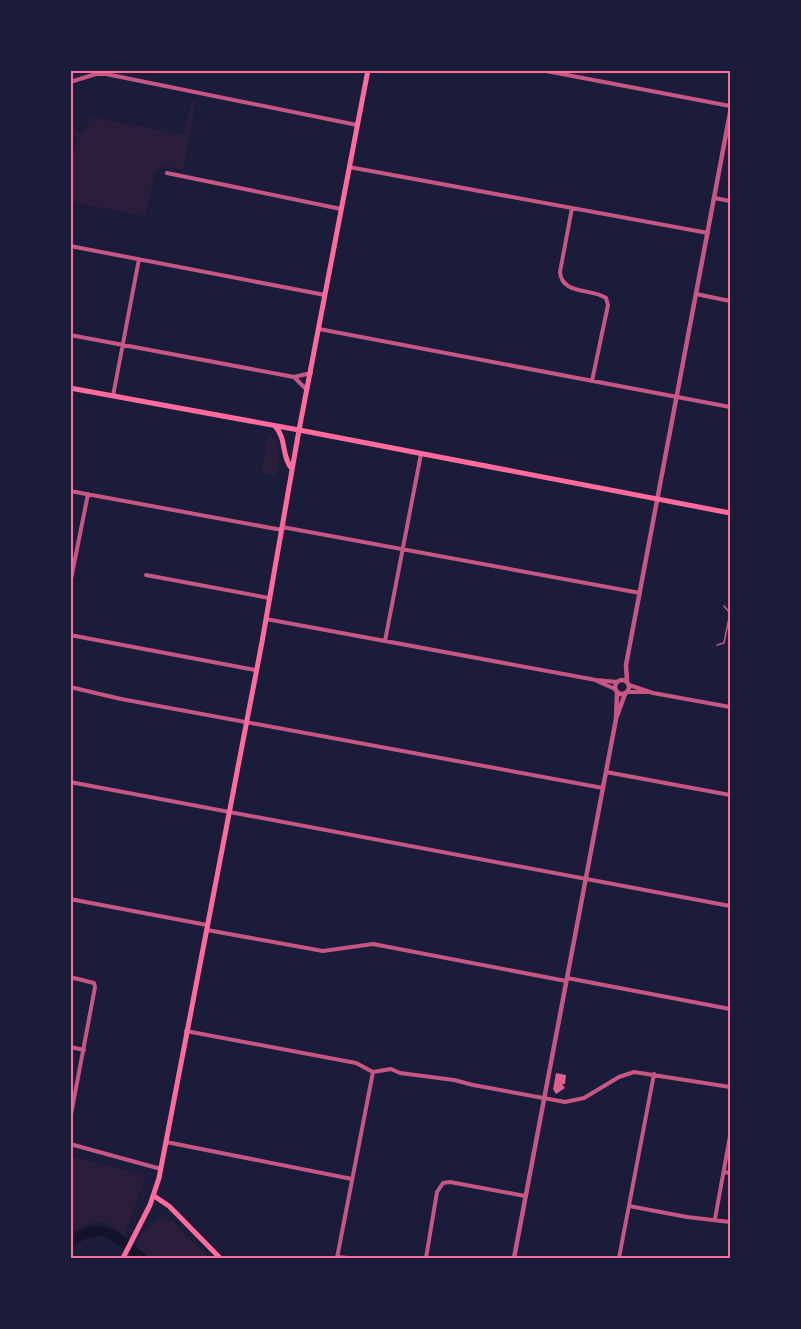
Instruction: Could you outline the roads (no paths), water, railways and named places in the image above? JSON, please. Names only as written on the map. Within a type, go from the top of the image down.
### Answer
[{"type":"main road","points":[[123,1258],[153,1196],[161,1169],[368,70]]},
{"type":"main road","points":[[70,388],[730,513]]},
{"type":"main road","points":[[274,425],[281,435],[285,462],[292,470]]},
{"type":"main road","points":[[259,649],[258,642],[268,599]]},
{"type":"main road","points":[[153,1196],[169,1206],[220,1258]]},
{"type":"street","points":[[541,70],[730,106]]},
{"type":"street","points":[[70,82],[96,74],[106,74],[357,125]]},
{"type":"street","points":[[616,719],[616,691],[626,665],[730,113]]},
{"type":"street","points":[[349,167],[708,233]]},
{"type":"street","points":[[167,173],[342,210]]},
{"type":"street","points":[[714,198],[730,201]]},
{"type":"street","points":[[572,208],[560,278],[569,288],[600,294],[606,298],[608,305],[592,381]]},
{"type":"street","points":[[70,246],[326,295]]},
{"type":"street","points":[[113,396],[138,259]]},
{"type":"street","points":[[696,294],[730,301]]},
{"type":"street","points":[[320,329],[730,407]]},
{"type":"street","points":[[70,334],[294,377],[311,373]]},
{"type":"street","points":[[294,377],[307,390]]},
{"type":"street","points":[[385,641],[421,454]]},
{"type":"street","points":[[70,491],[640,593]]},
{"type":"street","points":[[70,584],[88,494]]},
{"type":"street","points":[[146,575],[268,599]]},
{"type":"street","points":[[266,619],[596,681],[618,681],[653,693]]},
{"type":"street","points":[[70,635],[255,670]]},
{"type":"street","points":[[514,1258],[616,719],[628,683],[626,665]]},
{"type":"street","points":[[596,681],[616,691],[626,693],[653,693],[730,707]]},
{"type":"street","points":[[70,687],[245,722],[603,788]]},
{"type":"street","points":[[606,772],[730,795]]},
{"type":"street","points":[[70,782],[730,906]]},
{"type":"street","points":[[70,899],[323,951],[372,944],[730,1009]]},
{"type":"street","points":[[70,977],[91,981],[95,987],[70,1120]]},
{"type":"street","points":[[186,1031],[356,1063],[373,1072],[391,1069],[400,1073],[454,1080],[565,1102],[575,1101],[627,1073],[640,1072],[730,1087]]},
{"type":"street","points":[[70,1047],[84,1050]]},
{"type":"street","points":[[348,1258],[338,1258],[373,1072]]},
{"type":"street","points":[[619,1258],[654,1074]]},
{"type":"street","points":[[715,1219],[730,1136]]},
{"type":"street","points":[[166,1142],[352,1179]]},
{"type":"street","points":[[70,1144],[161,1169]]},
{"type":"street","points":[[724,1172],[730,1173]]},
{"type":"street","points":[[426,1258],[438,1191],[443,1183],[525,1196]]},
{"type":"street","points":[[629,1206],[730,1222]]},
{"type":"lane","points":[[717,645],[724,643],[730,613],[724,606]]},
{"type":"waterway","points":[[70,1243],[81,1235],[100,1231],[117,1238],[142,1258]]}]
